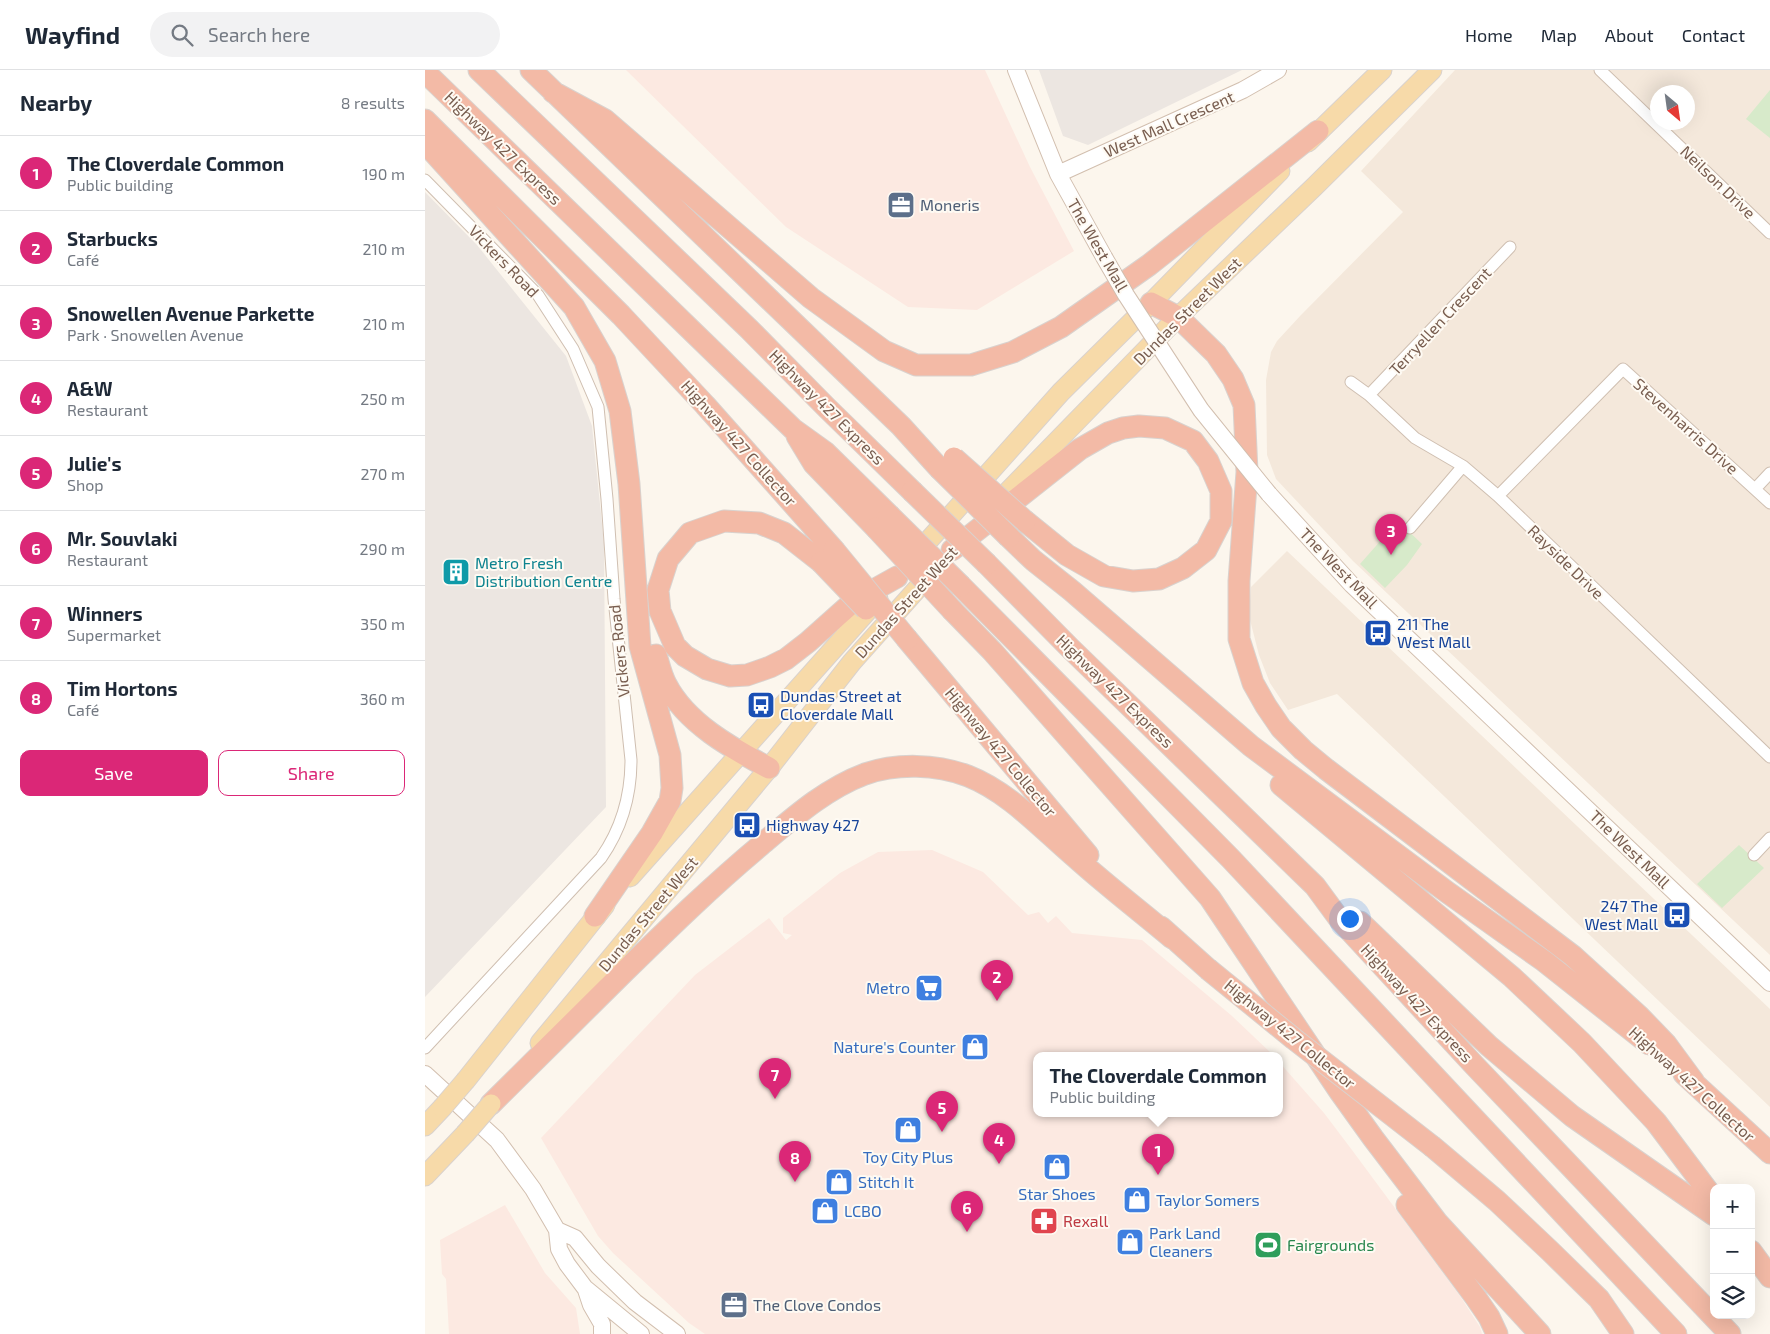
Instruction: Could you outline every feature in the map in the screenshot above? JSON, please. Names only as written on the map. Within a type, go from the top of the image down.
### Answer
[{"type":"highway","name":"Highway 427 Express","points":[[479,70],[749,329],[1064,642],[1315,886],[1340,920],[1360,942],[1730,1334]]},
{"type":"highway","name":"Highway 427 Collector","points":[[531,70],[901,426],[947,463],[1009,537],[1033,560],[1072,591],[1251,746],[1447,892],[1544,961],[1631,1028],[1770,1153]]},
{"type":"highway","name":"Highway 427 Express","points":[[425,72],[793,429],[825,452],[882,522],[961,586],[1231,859],[1676,1334]]},
{"type":"highway","points":[[553,92],[605,120],[811,298],[884,350],[916,365],[971,365],[1013,352],[1061,327],[1149,265],[1318,131]]},
{"type":"highway","name":"Highway 427 Collector","points":[[425,120],[627,322],[705,405],[827,556],[936,675],[1100,870],[1208,969],[1294,1039],[1433,1147],[1504,1208],[1599,1299],[1623,1334]]},
{"type":"highway","points":[[425,143],[574,307],[605,361],[620,411],[629,484],[640,646],[670,755],[672,788],[670,800],[652,833],[595,916]]},
{"type":"highway","points":[[1151,303],[1178,317],[1216,354],[1233,379],[1244,405],[1247,472],[1239,581],[1239,639],[1253,683],[1281,728],[1326,769],[1573,956],[1639,1016],[1666,1044],[1693,1082]]},
{"type":"highway","points":[[947,463],[1025,521],[1067,555],[1104,576],[1133,582],[1159,579],[1183,568],[1206,550],[1221,521],[1221,491],[1208,461],[1193,441],[1165,428],[1139,426],[1123,428],[1102,436],[1080,449],[952,550]]},
{"type":"highway","points":[[827,556],[785,533],[759,523],[724,521],[690,533],[667,558],[658,590],[660,611],[675,646],[685,656],[707,669],[730,676],[747,675],[786,659],[854,601],[897,577]]},
{"type":"highway","points":[[882,522],[953,611],[999,659],[1210,898],[1340,1092],[1437,1222],[1540,1334]]},
{"type":"highway","points":[[1033,560],[1065,596],[1234,745],[1518,983],[1583,1043],[1618,1080],[1681,1154],[1710,1194]]},
{"type":"highway","points":[[637,595],[666,684],[681,706],[698,723],[740,753],[769,768]]},
{"type":"highway","points":[[491,1104],[689,909],[793,819],[826,795],[863,775],[886,769],[919,766],[958,773],[986,784],[1010,801],[1096,876],[1172,938]]},
{"type":"highway","points":[[1315,886],[1351,914],[1489,1046],[1572,1116],[1710,1212]]},
{"type":"highway","points":[[1340,1092],[1356,1133],[1433,1242],[1476,1298],[1489,1317],[1497,1334]]},
{"type":"highway","points":[[1755,1244],[1770,1254]]},
{"type":"highway","points":[[1755,1256],[1770,1277]]},
{"type":"highway","points":[[1599,1299],[1633,1334]]},
{"type":"main road","name":"The West Mall","points":[[1016,70],[1058,174],[1126,295],[1201,410],[1269,494],[1352,585],[1770,983]]},
{"type":"main road","name":"West Mall Crescent","points":[[1058,174],[1243,90],[1277,70]]},
{"type":"main road","name":"Dundas Street West","points":[[425,1126],[466,1080],[595,916],[687,815],[1061,392],[1151,303],[1318,131],[1382,70]]},
{"type":"main road","name":"Dundas Street West","points":[[425,1176],[491,1104],[769,768],[852,662],[952,550],[1178,317],[1314,187],[1432,70]]},
{"type":"main road","points":[[425,1074],[497,1140],[533,1189],[557,1230],[559,1249],[567,1264],[585,1288],[632,1332],[645,1310]]},
{"type":"main road","points":[[557,1230],[575,1238],[598,1266],[645,1310],[656,1328],[677,1334]]},
{"type":"main road","points":[[585,1288],[591,1305],[602,1324],[602,1334]]},
{"type":"street","name":"Neilson Drive","points":[[1600,70],[1770,232]]},
{"type":"street","name":"Vickers Road","points":[[425,180],[538,295],[573,349],[598,407],[614,599],[631,760],[631,779],[627,804],[609,847],[601,858],[425,1048]]},
{"type":"street","name":"Terryellen Crescent","points":[[1369,395],[1510,247]]},
{"type":"street","name":"Stevenharris Drive","points":[[1498,496],[1623,368],[1770,503]]},
{"type":"street","name":"Rayside Drive","points":[[1351,382],[1369,395],[1415,438],[1463,466],[1498,496],[1770,756]]},
{"type":"street","points":[[1410,528],[1463,466]]},
{"type":"street","points":[[1755,489],[1770,473]]},
{"type":"street","points":[[1754,855],[1770,838]]},
{"type":"shaded area","points":[[626,70],[985,70],[1030,167],[1074,251],[977,310],[908,307],[786,227]]},
{"type":"shaded area","points":[[1039,70],[1242,70],[1088,145],[1063,136]]},
{"type":"shaded area","points":[[1455,70],[1770,70],[1770,955],[1353,561],[1276,479],[1267,455],[1266,380],[1271,352],[1277,341],[1301,315],[1403,212],[1361,171]]},
{"type":"shaded area","points":[[425,192],[477,245],[566,356],[592,426],[604,543],[606,807],[425,997]]},
{"type":"shaded area","points":[[1287,551],[1770,1009],[1770,1107],[1337,694],[1288,710],[1270,683],[1259,655],[1249,616],[1251,587]]},
{"type":"shaded area","points":[[932,850],[983,872],[1028,915],[1039,912],[1048,923],[1056,916],[1072,933],[1142,940],[1232,1016],[1270,1052],[1033,1052],[1033,1117],[1283,1117],[1283,1067],[1324,1113],[1352,1150],[1460,1296],[1480,1327],[1482,1334],[705,1334],[689,1323],[613,1253],[598,1236],[541,1138],[695,975],[769,918],[786,940],[792,935],[783,933],[783,918],[840,873],[878,852]]},
{"type":"shaded area","points":[[505,1205],[545,1273],[576,1308],[580,1334],[449,1334],[446,1279],[442,1274],[440,1240]]},
{"type":"green space","points":[[1770,90],[1770,138],[1746,119]]},
{"type":"green space","points":[[1398,521],[1422,544],[1407,565],[1385,588],[1360,564]]},
{"type":"green space","points":[[1739,845],[1764,868],[1722,908],[1697,884]]},
{"type":"place","name":"Moneris","points":[[901,205]]},
{"type":"place","name":"Snowellen Avenue Parkette","points":[[1391,555]]},
{"type":"place","name":"Metro Fresh Distribution Centre","points":[[456,572]]},
{"type":"place","name":"211 The West Mall","points":[[1378,633]]},
{"type":"place","name":"Dundas Street at Cloverdale Mall","points":[[761,705]]},
{"type":"place","name":"Highway 427","points":[[747,825]]},
{"type":"place","name":"247 The West Mall","points":[[1677,915]]},
{"type":"place","name":"Metro","points":[[929,988]]},
{"type":"place","name":"Starbucks","points":[[997,1001]]},
{"type":"place","name":"Nature's Counter","points":[[975,1047]]},
{"type":"place","name":"Winners","points":[[775,1099]]},
{"type":"place","name":"Toy City Plus","points":[[908,1130]]},
{"type":"place","name":"Julie's","points":[[942,1132]]},
{"type":"place","name":"A&W","points":[[999,1164]]},
{"type":"place","name":"Star Shoes","points":[[1057,1167]]},
{"type":"place","name":"The Cloverdale Common","points":[[1158,1175]]},
{"type":"place","name":"Tim Hortons","points":[[795,1182]]},
{"type":"place","name":"Stitch It","points":[[839,1182]]},
{"type":"place","name":"Taylor Somers","points":[[1137,1200]]},
{"type":"place","name":"LCBO","points":[[825,1211]]},
{"type":"place","name":"Rexall","points":[[1044,1221]]},
{"type":"place","name":"Mr. Souvlaki","points":[[967,1232]]},
{"type":"place","name":"Park Land Cleaners","points":[[1130,1242]]},
{"type":"place","name":"Fairgrounds","points":[[1268,1245]]},
{"type":"place","name":"The Clove Condos","points":[[734,1305]]}]
